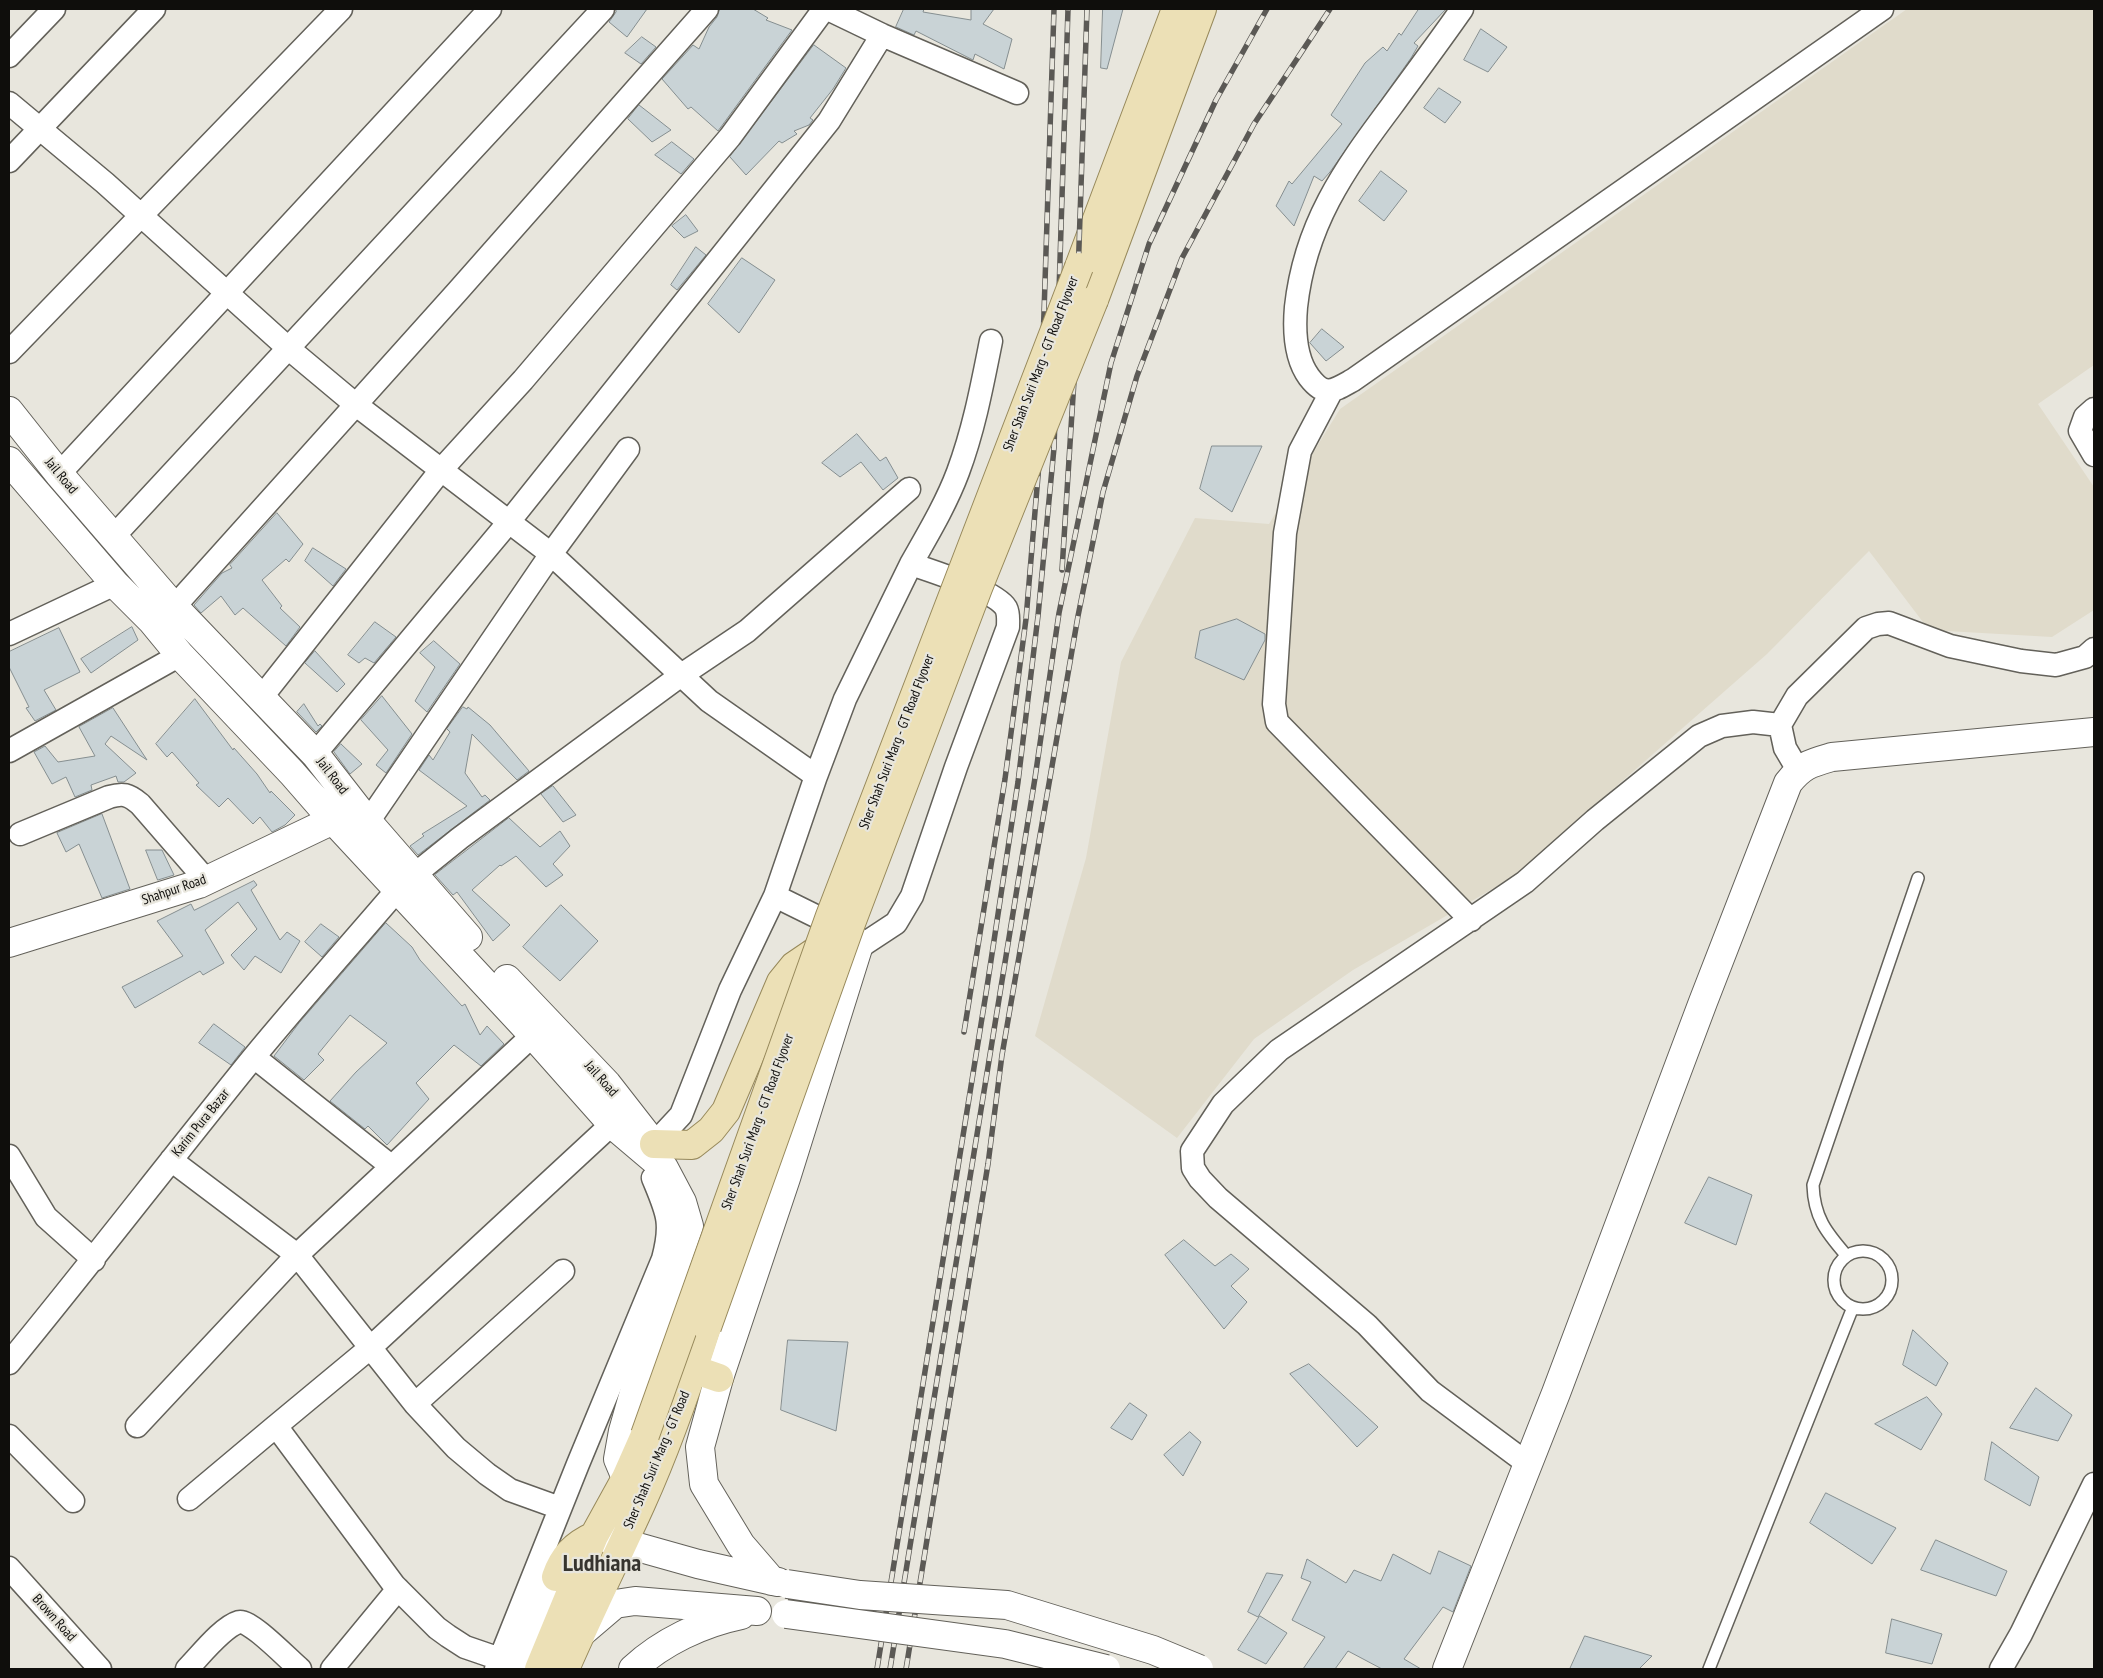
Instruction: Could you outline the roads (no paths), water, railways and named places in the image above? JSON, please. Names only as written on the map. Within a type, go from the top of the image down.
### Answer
[{"type":"main road","name":"Sher Shah Suri Marg - GT Road Flyover","points":[[626,1478],[652,1421],[819,949],[1176,9]]},
{"type":"main road","name":"Sher Shah Suri Marg - GT Road Flyover","points":[[693,1369],[854,917],[978,588],[1094,300],[1202,9]]},
{"type":"main road","points":[[666,1144],[692,1145],[712,1130],[726,1111],[781,982],[794,966],[819,949]]},
{"type":"main road","points":[[693,1369],[719,1378]]},
{"type":"main road","name":"Sher Shah Suri Marg - GT Road","points":[[581,1633],[622,1542],[642,1503],[693,1369]]},
{"type":"main road","name":"Sher Shah Suri Marg - GT Road","points":[[594,1536],[626,1478]]},
{"type":"main road","points":[[556,1577],[562,1560],[586,1539],[594,1536]]},
{"type":"main road","points":[[539,1669],[594,1536]]},
{"type":"main road","points":[[565,1669],[581,1633]]},
{"type":"main road","points":[[580,1669],[581,1633]]},
{"type":"street","points":[[9,56],[54,9]]},
{"type":"street","points":[[9,161],[154,9]]},
{"type":"street","points":[[9,352],[341,9]]},
{"type":"street","points":[[59,474],[490,9]]},
{"type":"street","points":[[114,536],[603,9]]},
{"type":"street","points":[[174,607],[707,9]]},
{"type":"street","points":[[261,698],[442,470],[529,372],[730,137],[824,9]]},
{"type":"street","points":[[828,9],[882,35],[1017,93]]},
{"type":"street","points":[[1330,392],[1321,390],[1306,373],[1300,360],[1295,334],[1298,289],[1315,229],[1336,186],[1356,154],[1462,9]]},
{"type":"street","points":[[1471,920],[1277,722],[1274,704],[1285,533],[1300,451],[1330,392],[1354,380],[1424,332],[1882,9]]},
{"type":"street","points":[[315,754],[508,523],[829,121],[882,35]]},
{"type":"street","points":[[9,103],[105,183],[288,348],[355,404],[508,523],[551,554],[709,701],[816,776]]},
{"type":"street","points":[[626,1478],[618,1459],[623,1431],[647,1347],[689,1226],[682,1202],[664,1168],[666,1144],[730,990],[775,896],[816,776],[845,699],[958,473],[976,417],[992,342]]},
{"type":"street","points":[[2094,409],[2086,417],[2080,431],[2094,455]]},
{"type":"street","name":"Jail Road","points":[[9,411],[59,474],[174,607],[315,754],[368,822],[406,882],[533,1034],[612,1124],[664,1168]]},
{"type":"street","points":[[368,822],[551,554],[628,449]]},
{"type":"street","name":"Jail Road","points":[[9,461],[115,584],[152,620],[180,655],[286,766],[333,820],[464,932],[606,1084],[666,1144]]},
{"type":"street","name":"Karim Pura Bazar","points":[[9,1362],[94,1260],[170,1160],[254,1057],[406,882],[460,838],[680,676],[747,631],[910,489]]},
{"type":"street","points":[[854,941],[896,923],[902,916],[912,896],[956,767],[1008,627],[1006,608],[999,600],[911,564]]},
{"type":"street","points":[[9,634],[115,584]]},
{"type":"street","points":[[1798,770],[1785,748],[1780,725],[1796,696],[1866,628],[1889,623],[1950,646],[2021,661],[2056,665],[2084,657],[2094,649]]},
{"type":"street","points":[[9,751],[180,655]]},
{"type":"street","points":[[1528,1464],[1430,1391],[1367,1326],[1218,1198],[1200,1179],[1193,1168],[1192,1151],[1224,1104],[1279,1050],[1345,1003],[1525,882],[1595,820],[1699,736],[1722,726],[1753,722],[1780,725]]},
{"type":"street","points":[[1447,1669],[1528,1464],[1788,783],[1798,770],[1811,762],[1832,757],[2094,732]]},
{"type":"street","points":[[20,834],[109,797],[121,794],[130,795],[206,880]]},
{"type":"street","name":"Shahpur Road","points":[[9,943],[206,880],[333,820]]},
{"type":"street","points":[[775,896],[854,941]]},
{"type":"street","points":[[772,1581],[742,1545],[704,1484],[700,1448],[719,1378],[786,1178],[854,941]]},
{"type":"street","points":[[137,1426],[297,1255],[533,1034]]},
{"type":"street","points":[[254,1057],[391,1166]]},
{"type":"street","points":[[189,1499],[370,1348],[612,1124]]},
{"type":"street","points":[[9,1156],[46,1217],[94,1260]]},
{"type":"street","points":[[170,1160],[297,1255],[415,1404],[456,1448],[510,1490],[560,1508]]},
{"type":"street","points":[[505,1666],[560,1508],[663,1259],[668,1243],[669,1224],[654,1178],[664,1168]]},
{"type":"street","points":[[415,1404],[563,1271]]},
{"type":"street","points":[[276,1426],[398,1589],[437,1628],[448,1636],[465,1647],[505,1666]]},
{"type":"street","points":[[9,1436],[73,1501]]},
{"type":"street","points":[[2001,1669],[2021,1634],[2094,1484]]},
{"type":"street","points":[[594,1536],[698,1564],[772,1581],[860,1595],[1007,1605],[1153,1650],[1199,1669]]},
{"type":"street","name":"Brown Road","points":[[9,1568],[96,1668]]},
{"type":"street","points":[[505,1666],[556,1577]]},
{"type":"street","points":[[605,1579],[760,1611]]},
{"type":"street","points":[[332,1669],[398,1589]]},
{"type":"street","points":[[581,1633],[615,1604],[635,1601],[760,1611],[1004,1644],[1106,1669]]},
{"type":"street","points":[[633,1669],[656,1650],[686,1634],[732,1616],[760,1611]]},
{"type":"street","points":[[187,1669],[228,1628],[240,1622],[246,1622],[300,1669]]},
{"type":"lane","points":[[1846,1255],[1830,1237],[1820,1220],[1814,1201],[1813,1185],[1918,878]]},
{"type":"lane","points":[[1864,1250],[1881,1256],[1887,1263],[1892,1280],[1891,1290],[1880,1304],[1871,1308],[1853,1307],[1839,1296],[1835,1288],[1835,1270],[1846,1255],[1855,1251],[1864,1250]]},
{"type":"lane","points":[[1709,1669],[1853,1307]]},
{"type":"railway","points":[[964,1032],[1005,779],[1026,619],[1039,464],[1054,9]]},
{"type":"railway","points":[[877,1669],[987,987],[1018,782],[1038,616],[1054,448],[1068,9]]},
{"type":"railway","points":[[1062,570],[1075,365],[1087,9]]},
{"type":"railway","points":[[890,1669],[1035,778],[1059,613],[1111,363],[1149,244],[1216,100],[1267,9]]},
{"type":"railway","points":[[906,1669],[988,1164],[1002,1055],[1078,616],[1103,492],[1137,376],[1182,258],[1254,124],[1330,9]]},
{"type":"district","name":"Ludhiana","points":[[602,1564]]}]
